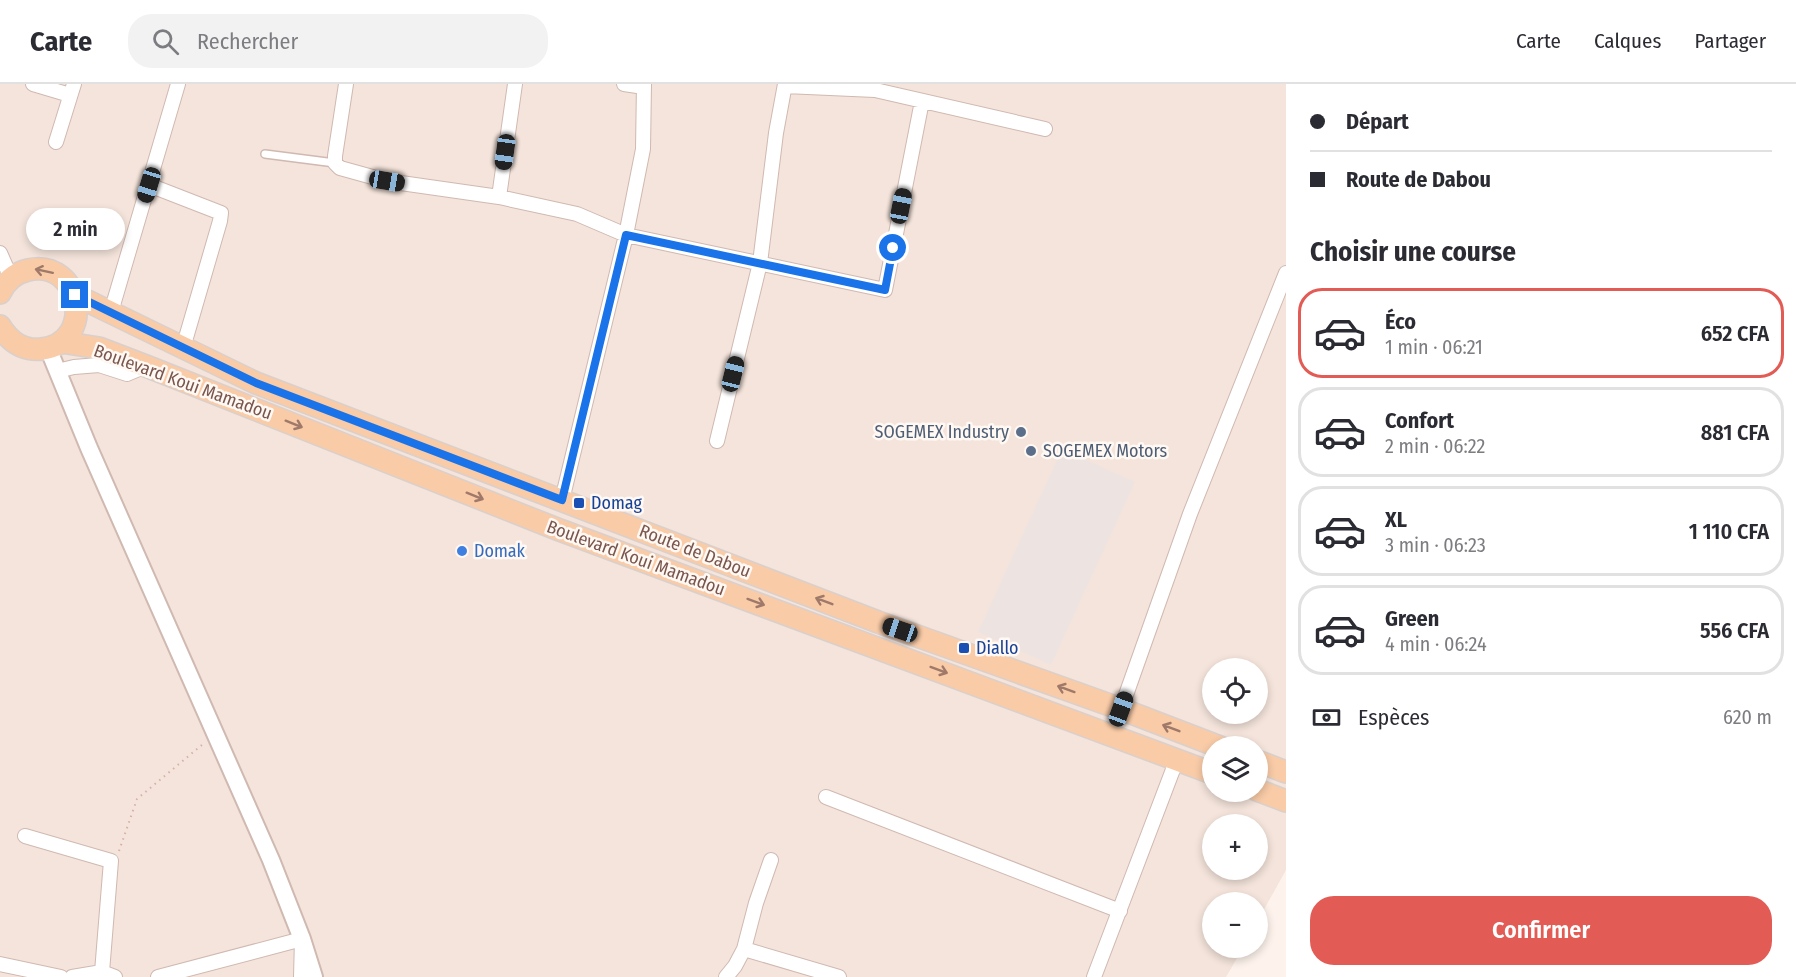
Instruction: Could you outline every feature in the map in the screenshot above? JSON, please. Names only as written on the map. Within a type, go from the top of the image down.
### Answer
[{"type":"main road","name":"Route de Dabou","points":[[4,282],[22,272],[35,269],[47,270],[64,280],[75,295],[256,383],[878,622],[1121,709]]},
{"type":"main road","points":[[54,345],[70,332],[76,321],[78,308],[75,295]]},
{"type":"main road","name":"Boulevard Koui Mamadou","points":[[0,326],[6,336],[25,348],[54,345],[99,348],[557,528],[1202,769]]},
{"type":"main road","points":[[1121,709],[1202,740]]},
{"type":"main road","points":[[1268,765],[1286,772]]},
{"type":"main road","points":[[1268,794],[1286,801]]},
{"type":"street","points":[[33,84],[72,90],[56,142]]},
{"type":"street","points":[[111,312],[178,84]]},
{"type":"street","points":[[346,84],[335,163],[340,168],[387,181],[499,197],[577,214],[626,235],[885,290],[922,101]]},
{"type":"street","points":[[499,197],[515,84]]},
{"type":"street","points":[[562,500],[626,235],[643,149],[644,85],[624,84]]},
{"type":"street","points":[[717,441],[760,263],[776,133],[785,85],[875,90],[1045,129]]},
{"type":"street","points":[[149,185],[221,213],[183,348]]},
{"type":"street","points":[[0,253],[4,282]]},
{"type":"street","points":[[1121,709],[1191,514],[1286,273]]},
{"type":"street","points":[[54,345],[57,371],[182,655],[214,735],[271,860],[302,939],[314,977]]},
{"type":"street","points":[[57,371],[99,365],[127,374],[147,366]]},
{"type":"street","points":[[1094,977],[1177,759]]},
{"type":"street","points":[[826,797],[1119,910]]},
{"type":"street","points":[[25,836],[111,861],[108,974],[72,977]]},
{"type":"street","points":[[726,977],[744,949],[756,903],[771,860]]},
{"type":"street","points":[[158,977],[302,939]]},
{"type":"street","points":[[301,977],[302,939]]},
{"type":"street","points":[[744,949],[839,977]]},
{"type":"street","points":[[0,964],[61,977]]},
{"type":"lane","points":[[265,154],[335,163]]},
{"type":"path","points":[[119,852],[137,799],[214,735]]},
{"type":"shaded area","points":[[0,84],[1286,84],[1286,870],[1268,902],[1268,892],[1202,892],[1202,958],[1237,958],[1226,977],[0,977]]},
{"type":"shaded area","points":[[1062,449],[1135,482],[1051,665],[978,632]]},
{"type":"place","name":"SOGEMEX Industry","points":[[1021,432]]},
{"type":"place","name":"SOGEMEX Motors","points":[[1031,451]]},
{"type":"place","name":"Domag","points":[[579,503]]},
{"type":"place","name":"Domak","points":[[462,551]]},
{"type":"place","name":"Diallo","points":[[964,648]]},
{"type":"route","points":[[75,295],[256,383],[562,500],[626,235],[885,290],[893,248]]}]
